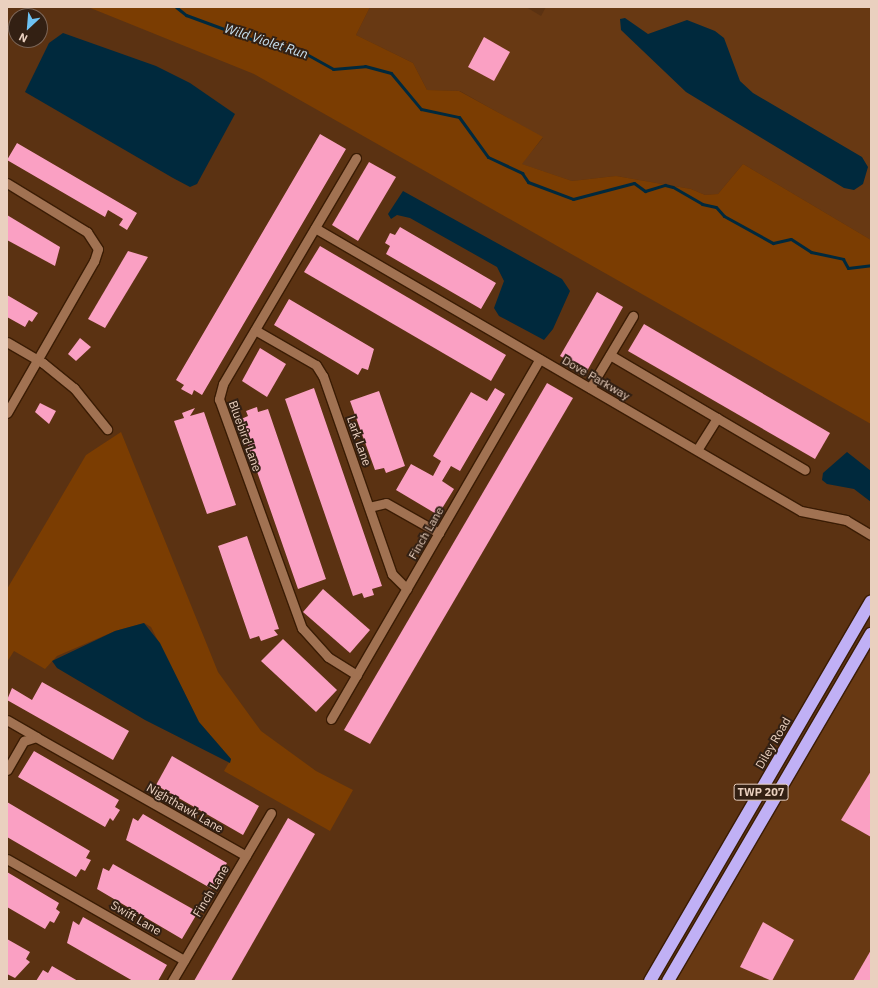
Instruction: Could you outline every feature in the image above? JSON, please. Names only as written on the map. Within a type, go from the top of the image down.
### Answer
[{"type":"highway","name":"Diley Road","points":[[653,977],[871,602]]},
{"type":"highway","name":"TWP 207","points":[[669,981],[871,634]]},
{"type":"street","name":"Bluebird Lane","points":[[356,158],[223,384],[219,399],[302,628],[328,657],[357,675]]},
{"type":"street","points":[[7,183],[88,232],[98,249],[94,262],[39,361],[7,413]]},
{"type":"street","name":"Dove Parkway","points":[[315,228],[801,511],[846,520],[871,536]]},
{"type":"street","points":[[590,388],[633,316]]},
{"type":"street","name":"Lark Lane","points":[[255,330],[316,365],[323,376],[392,574],[407,589]]},
{"type":"street","points":[[7,342],[39,361],[74,388],[107,429]]},
{"type":"street","points":[[610,356],[805,470]]},
{"type":"street","name":"Finch Lane","points":[[331,719],[540,359]]},
{"type":"street","points":[[697,450],[717,418]]},
{"type":"street","points":[[369,507],[386,503],[439,533]]},
{"type":"street","name":"Nighthawk Lane","points":[[7,720],[246,856]]},
{"type":"street","points":[[7,770],[24,741],[36,737]]},
{"type":"street","name":"Finch Lane","points":[[172,981],[271,813]]},
{"type":"street","name":"Swift Lane","points":[[7,859],[184,960]]},
{"type":"street","points":[[653,977],[669,981]]},
{"type":"shaded area","points":[[88,7],[370,7],[356,35],[413,63],[427,90],[459,91],[543,137],[522,164],[572,181],[616,176],[691,189],[705,195],[718,194],[743,164],[871,240],[871,424],[254,74]]},
{"type":"shaded area","points":[[370,7],[526,7],[541,16],[546,7],[871,7],[871,240],[743,164],[718,194],[705,195],[691,189],[616,176],[572,181],[521,164],[543,138],[460,91],[427,90],[413,63],[356,35]]},
{"type":"shaded area","points":[[121,432],[218,672],[261,731],[316,771],[353,790],[330,831],[224,771],[231,759],[199,722],[151,627],[144,623],[115,631],[57,656],[45,669],[14,651],[7,662],[7,589],[86,455]]},
{"type":"shaded area","points":[[871,649],[871,981],[676,981],[759,836]]},
{"type":"water","points":[[625,18],[648,34],[687,20],[715,31],[724,38],[740,81],[753,93],[862,157],[868,167],[863,184],[854,190],[844,188],[686,92],[621,30],[620,19]]},
{"type":"water","points":[[63,33],[156,66],[190,83],[235,114],[197,184],[190,187],[173,178],[25,92],[47,48],[48,48],[49,43]]},
{"type":"water","points":[[403,191],[562,279],[570,291],[553,329],[544,340],[499,316],[494,308],[504,281],[497,267],[410,218],[397,215],[391,219],[388,214]]},
{"type":"water","points":[[847,452],[871,471],[871,502],[854,489],[827,484],[822,480],[823,473]]},
{"type":"water","points":[[144,623],[160,643],[199,722],[231,759],[230,763],[145,720],[57,668],[52,661],[115,631]]},
{"type":"building","points":[[484,37],[510,52],[494,81],[468,67]]},
{"type":"building","points":[[320,134],[346,149],[202,395],[194,390],[192,395],[181,389],[184,385],[176,380]]},
{"type":"building","points":[[17,143],[137,213],[127,230],[119,225],[123,219],[108,210],[105,217],[7,160]]},
{"type":"building","points":[[369,162],[396,177],[358,241],[332,225]]},
{"type":"building","points":[[7,215],[60,247],[55,266],[7,240]]},
{"type":"building","points":[[400,227],[496,283],[481,309],[386,254],[390,246],[385,243],[390,233],[395,235]]},
{"type":"building","points":[[320,246],[506,355],[491,381],[304,272]]},
{"type":"building","points":[[128,251],[148,257],[105,328],[88,319]]},
{"type":"building","points":[[597,292],[623,307],[587,371],[560,356]]},
{"type":"building","points":[[7,295],[38,313],[32,322],[29,320],[25,327],[7,317]]},
{"type":"building","points":[[289,299],[374,349],[368,370],[362,368],[358,375],[274,325]]},
{"type":"building","points":[[644,324],[830,433],[815,459],[628,351]]},
{"type":"building","points":[[80,338],[91,347],[76,361],[68,354]]},
{"type":"building","points":[[260,348],[286,364],[267,397],[242,381]]},
{"type":"building","points":[[547,383],[573,398],[370,744],[344,730]]},
{"type":"building","points":[[314,388],[382,586],[372,589],[374,595],[364,598],[362,593],[353,596],[285,399]]},
{"type":"building","points":[[495,388],[505,394],[460,471],[451,466],[442,481],[454,489],[438,515],[396,490],[411,464],[433,476],[441,461],[433,456],[471,392],[487,401]]},
{"type":"building","points":[[379,391],[405,466],[386,473],[384,468],[375,470],[350,401]]},
{"type":"building","points":[[40,403],[56,411],[49,424],[35,412]]},
{"type":"building","points":[[257,407],[258,412],[268,409],[326,579],[298,589],[239,420],[248,416],[246,411]]},
{"type":"building","points":[[195,408],[190,416],[204,412],[236,505],[207,514],[174,421],[184,418],[182,413]]},
{"type":"building","points":[[247,536],[279,629],[274,630],[278,635],[261,641],[259,636],[250,639],[218,546]]},
{"type":"building","points":[[323,589],[370,630],[350,653],[303,612]]},
{"type":"building","points":[[283,639],[337,690],[316,712],[261,661]]},
{"type":"building","points":[[42,682],[129,731],[113,760],[7,700],[12,688],[32,700]]},
{"type":"building","points":[[34,751],[119,800],[115,807],[120,810],[113,821],[110,818],[105,827],[18,777]]},
{"type":"building","points":[[172,756],[259,806],[243,835],[156,785]]},
{"type":"building","points":[[871,771],[871,837],[841,820]]},
{"type":"building","points":[[7,802],[90,851],[86,858],[91,860],[85,871],[81,869],[76,877],[7,837]]},
{"type":"building","points":[[143,814],[227,863],[212,889],[126,840],[133,818],[138,821]]},
{"type":"building","points":[[288,818],[315,834],[231,981],[194,981]]},
{"type":"building","points":[[113,864],[198,912],[182,939],[97,889],[103,868],[109,871]]},
{"type":"building","points":[[7,872],[59,903],[56,909],[60,912],[54,923],[50,921],[45,929],[7,907]]},
{"type":"building","points":[[83,917],[167,965],[158,981],[133,981],[67,943],[73,921],[79,925]]},
{"type":"building","points":[[763,922],[794,940],[772,981],[740,967]]},
{"type":"building","points":[[7,939],[30,952],[26,959],[30,962],[15,978],[7,974]]},
{"type":"building","points":[[871,950],[871,981],[853,981]]},
{"type":"building","points":[[52,966],[78,981],[36,981],[43,970],[48,973]]},
{"type":"waterway","name":"Wild Violet Run","points":[[176,7],[186,15],[273,47],[301,51],[333,69],[365,66],[391,73],[421,109],[459,117],[488,157],[522,173],[528,182],[573,199],[634,183],[645,191],[665,185],[673,187],[702,204],[716,207],[724,216],[773,243],[791,239],[811,252],[843,259],[848,268],[871,265]]}]
